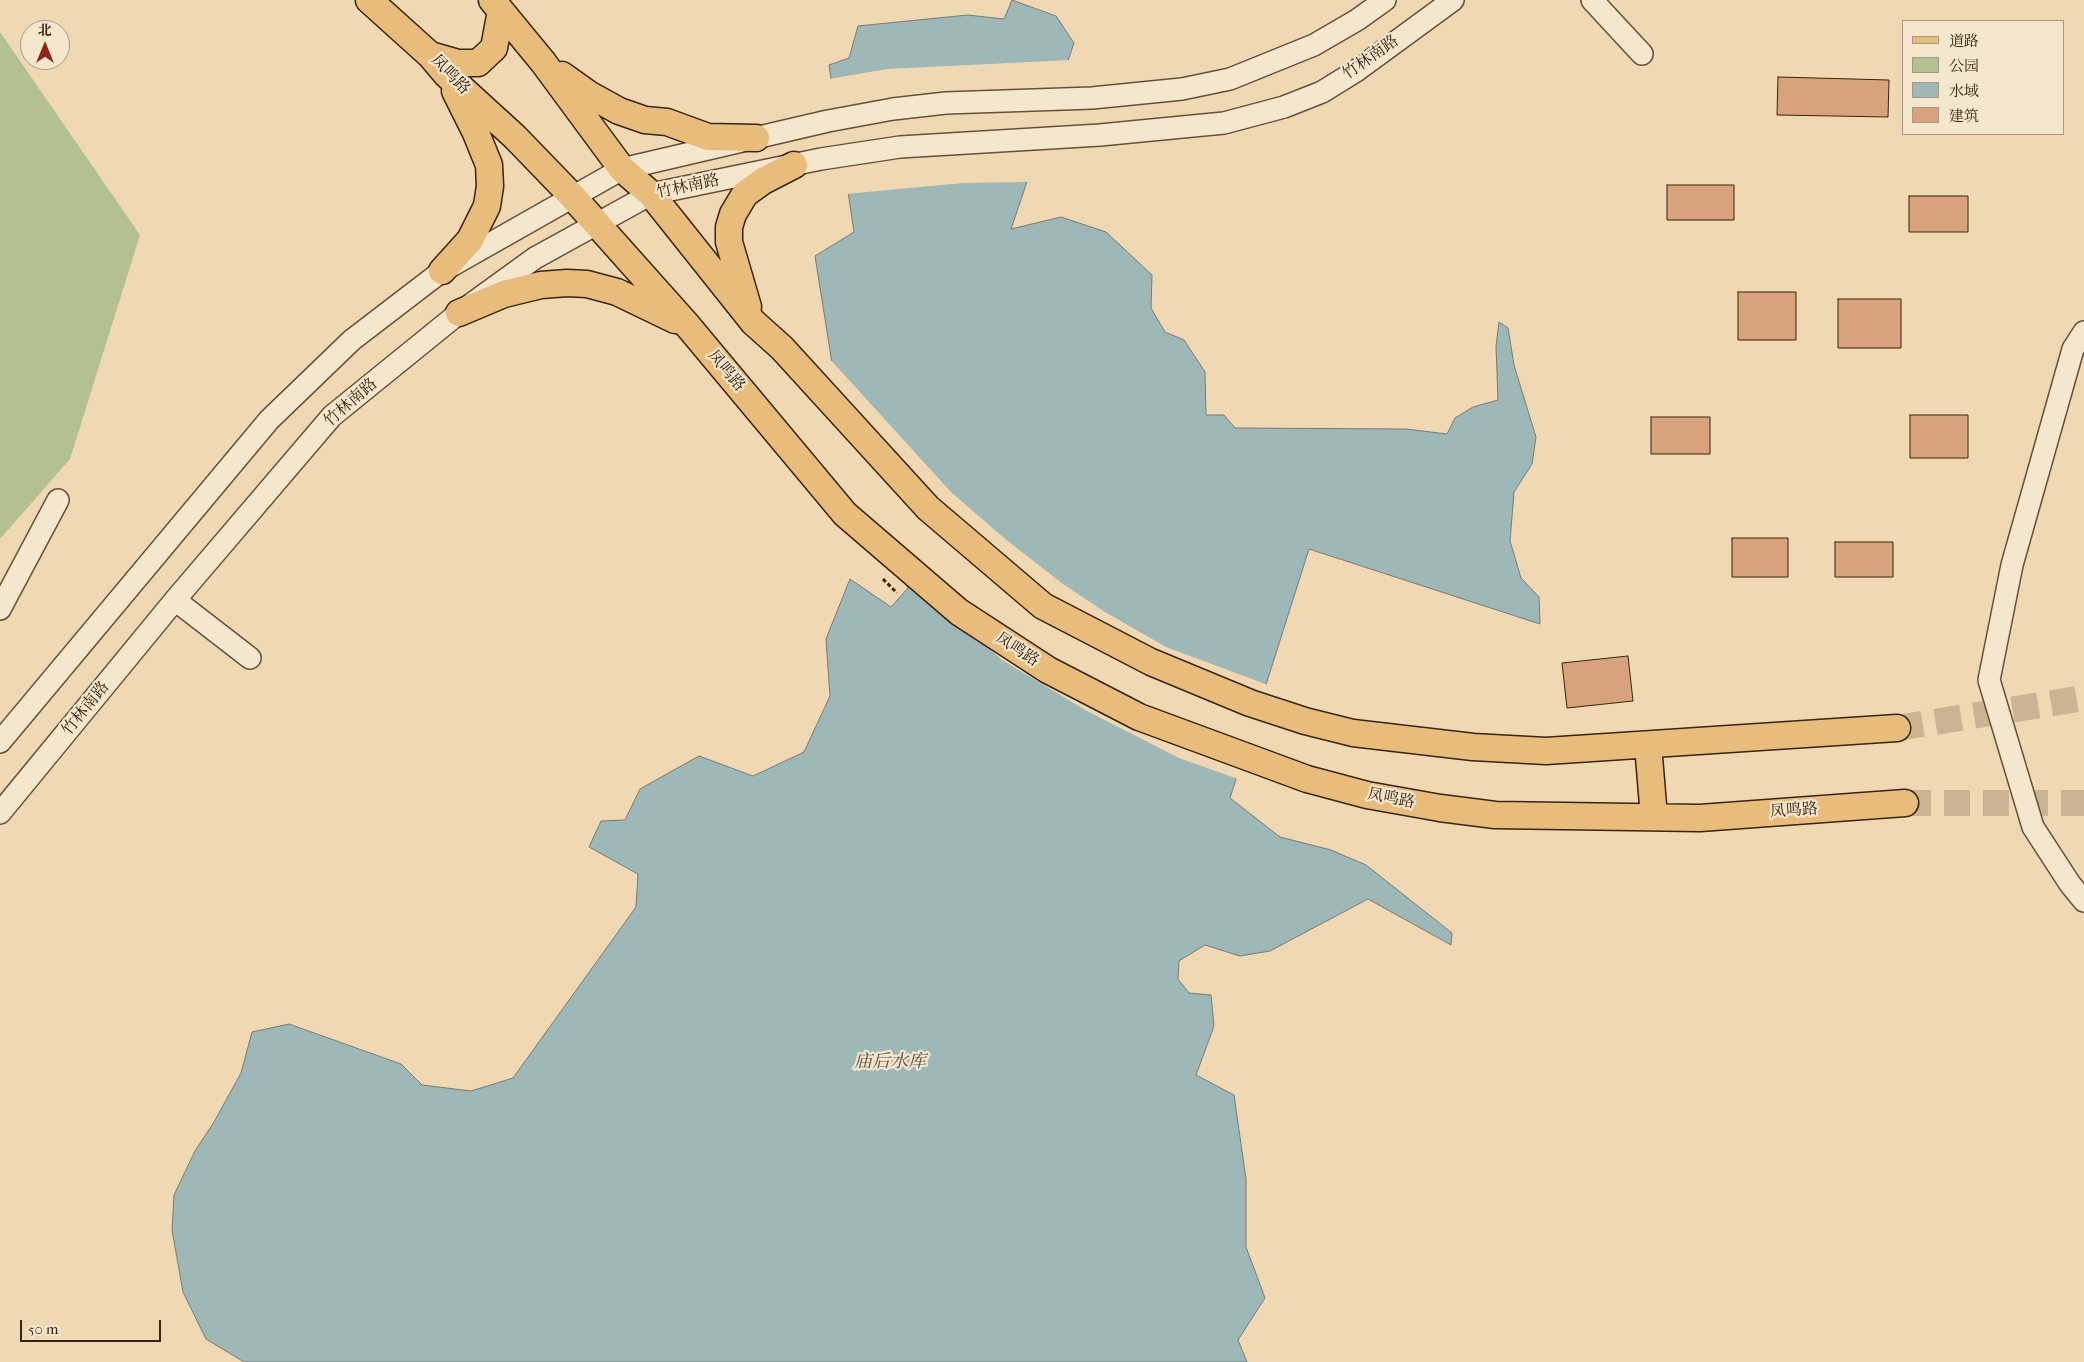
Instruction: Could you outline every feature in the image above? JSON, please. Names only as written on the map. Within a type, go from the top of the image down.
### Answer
[{"type":"main road","name":"凤鸣路","points":[[369,0],[515,137],[598,224],[688,326],[845,514],[959,612],[1048,670],[1139,717],[1289,773],[1367,795],[1440,808],[1495,814],[1700,818],[1905,803]]},
{"type":"main road","points":[[442,271],[470,240],[488,206],[490,165],[476,133],[438,64],[478,63],[494,48],[496,6]]},
{"type":"main road","points":[[496,6],[543,62],[622,169],[651,194],[753,322],[782,348],[928,508],[1042,606],[1151,662],[1250,703],[1305,721],[1353,733],[1474,747],[1556,750],[1897,728]]},
{"type":"main road","points":[[543,62],[590,95],[619,112],[645,120],[667,122],[708,137],[756,138]]},
{"type":"main road","points":[[753,322],[729,242],[729,227],[733,214],[745,194],[763,181],[794,165]]},
{"type":"main road","points":[[459,313],[504,294],[541,285],[587,284],[617,292],[688,326]]},
{"type":"main road","points":[[1648,745],[1654,817]]},
{"type":"street","name":"竹林南路","points":[[0,742],[268,420],[352,340],[442,271],[622,169],[828,121],[893,109],[946,103],[1092,98],[1182,90],[1230,79],[1314,46],[1357,20],[1385,0]]},
{"type":"street","name":"竹林南路","points":[[0,813],[175,600],[332,416],[459,313],[534,258],[651,194],[821,158],[900,147],[1100,135],[1224,123],[1284,107],[1322,92],[1356,71],[1453,0]]},
{"type":"street","points":[[1592,0],[1642,54]]},
{"type":"street","points":[[2084,332],[2073,349],[2012,565],[1989,680],[2033,827],[2070,884],[2084,901]]},
{"type":"street","points":[[0,609],[58,500]]},
{"type":"street","points":[[175,600],[250,658]]},
{"type":"path","points":[[876,572],[897,592]]},
{"type":"green space","points":[[0,32],[20,61],[20,70],[26,70],[140,235],[70,459],[0,539]]},
{"type":"water","name":"庙后水库","points":[[1012,0],[1056,16],[1074,43],[1011,229],[1061,217],[1106,232],[1152,275],[1151,308],[1165,332],[1184,340],[1205,372],[1206,415],[1224,415],[1235,428],[1406,429],[1447,434],[1455,418],[1473,407],[1498,400],[1496,346],[1499,322],[1508,328],[1514,365],[1536,437],[1532,464],[1514,492],[1510,541],[1521,578],[1539,597],[1540,624],[1309,549],[1230,798],[1280,837],[1331,850],[1366,865],[1452,933],[1451,945],[1368,899],[1270,951],[1240,956],[1205,945],[1179,961],[1178,979],[1189,993],[1211,995],[1214,1026],[1196,1075],[1234,1095],[1246,1179],[1246,1247],[1265,1298],[1238,1340],[1247,1362],[244,1362],[206,1339],[183,1292],[172,1230],[174,1195],[195,1151],[214,1122],[241,1073],[252,1032],[289,1024],[401,1064],[422,1085],[471,1091],[513,1078],[636,907],[638,874],[589,847],[601,821],[625,820],[640,789],[699,756],[753,776],[804,752],[830,696],[826,639],[850,579],[891,607],[908,588],[846,451],[815,256],[854,232],[829,65],[849,58],[858,26],[968,15],[1004,19]]},
{"type":"pier","points":[[1071,60],[1029,182],[963,183],[846,194],[829,79],[887,69]]},
{"type":"pier","points":[[829,358],[951,492],[1004,538],[1063,584],[1105,612],[1166,647],[1268,685],[1238,779],[1179,758],[1087,711],[1002,660],[895,566],[843,452]]},
{"type":"building","points":[[1778,77],[1889,80],[1888,117],[1777,115]]},
{"type":"building","points":[[1667,185],[1734,185],[1734,220],[1667,220]]},
{"type":"building","points":[[1909,196],[1968,196],[1968,232],[1909,232]]},
{"type":"building","points":[[1738,292],[1796,292],[1796,340],[1738,340]]},
{"type":"building","points":[[1838,299],[1901,299],[1901,348],[1838,348]]},
{"type":"building","points":[[1910,415],[1968,415],[1968,458],[1910,458]]},
{"type":"building","points":[[1651,417],[1710,417],[1710,454],[1651,454]]},
{"type":"building","points":[[1732,538],[1788,538],[1788,577],[1732,577]]},
{"type":"building","points":[[1835,542],[1893,542],[1893,577],[1835,577]]},
{"type":"building","points":[[1628,656],[1633,701],[1567,708],[1562,663]]},
{"type":"tunnel","points":[[1897,728],[2084,698]]},
{"type":"tunnel","points":[[1905,803],[2084,803]]}]
